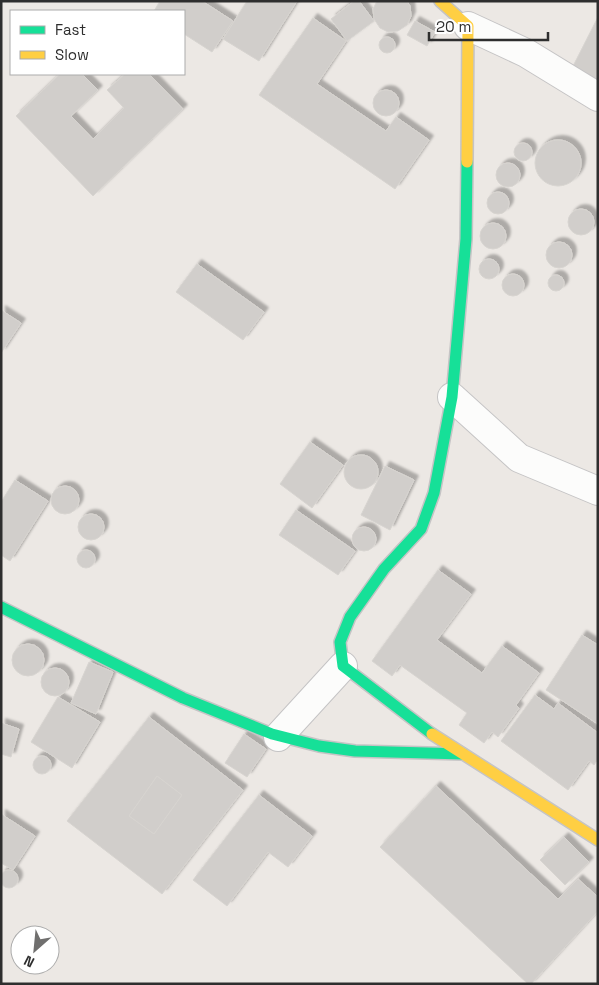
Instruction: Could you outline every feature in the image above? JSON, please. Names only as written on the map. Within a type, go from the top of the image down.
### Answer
[{"type":"street","points":[[440,1],[468,26],[526,53],[598,97]]},
{"type":"street","points":[[468,26],[466,239],[452,397],[434,493],[421,528],[384,569],[350,617],[340,642],[343,666],[421,727],[598,840]]},
{"type":"street","points":[[452,397],[519,458],[598,491]]},
{"type":"street","points":[[1,607],[216,714],[278,737],[354,751],[464,754]]},
{"type":"street","points":[[278,737],[343,666]]},
{"type":"building","points":[[160,1],[202,1],[233,21],[212,52],[185,35],[185,10],[155,10]]},
{"type":"building","points":[[247,1],[297,1],[259,61],[223,39]]},
{"type":"building","points":[[354,1],[359,1],[374,21],[347,41],[331,19]]},
{"type":"building","points":[[377,1],[407,1],[410,6],[411,16],[407,25],[398,31],[388,32],[380,28],[374,19],[373,9]]},
{"type":"building","points":[[598,17],[598,92],[568,76]]},
{"type":"building","points":[[313,18],[346,41],[317,84],[386,131],[396,117],[429,140],[395,189],[259,95]]},
{"type":"building","points":[[415,21],[435,32],[427,46],[407,35]]},
{"type":"building","points":[[387,37],[393,39],[395,45],[393,51],[387,53],[381,51],[379,45],[381,39]]},
{"type":"building","points":[[59,75],[83,75],[98,90],[71,116],[93,139],[124,108],[107,90],[124,75],[150,75],[183,109],[93,196],[16,116]]},
{"type":"building","points":[[386,90],[395,94],[399,103],[395,112],[386,116],[377,112],[373,103],[377,94]]},
{"type":"building","points":[[553,140],[563,140],[575,146],[580,154],[580,172],[575,180],[567,185],[553,186],[545,183],[538,176],[535,168],[535,158],[538,150],[545,143]]},
{"type":"building","points":[[523,143],[529,146],[532,152],[529,158],[523,161],[517,158],[514,152],[517,146]]},
{"type":"building","points":[[508,163],[517,166],[520,175],[517,184],[508,187],[499,184],[496,175],[499,166]]},
{"type":"building","points":[[498,192],[506,195],[509,203],[506,211],[498,214],[490,211],[487,203],[490,195]]},
{"type":"building","points":[[581,209],[590,213],[594,222],[590,231],[581,235],[572,231],[568,222],[572,213]]},
{"type":"building","points":[[493,223],[502,227],[506,236],[502,245],[493,249],[484,245],[480,236],[484,227]]},
{"type":"building","points":[[559,242],[568,246],[572,255],[568,264],[559,268],[550,264],[546,255],[550,246]]},
{"type":"building","points":[[489,259],[496,262],[499,269],[496,276],[489,279],[482,276],[479,269],[482,262]]},
{"type":"building","points":[[197,264],[264,312],[243,340],[176,292]]},
{"type":"building","points":[[513,274],[521,277],[524,285],[521,293],[513,296],[505,293],[502,285],[505,277]]},
{"type":"building","points":[[553,275],[559,275],[564,280],[562,289],[553,291],[548,286],[548,280]]},
{"type":"building","points":[[1,310],[21,323],[1,353]]},
{"type":"building","points":[[310,442],[343,465],[312,508],[280,484]]},
{"type":"building","points":[[361,455],[368,456],[373,460],[377,465],[377,479],[373,484],[368,488],[361,489],[354,488],[349,484],[345,479],[344,472],[345,465],[349,460],[354,456]]},
{"type":"building","points":[[385,466],[414,480],[390,530],[361,515]]},
{"type":"building","points":[[15,480],[48,501],[10,561],[1,555],[1,502]]},
{"type":"building","points":[[65,486],[75,490],[79,500],[75,510],[65,514],[55,510],[51,500],[55,490]]},
{"type":"building","points":[[296,510],[355,551],[338,575],[279,535]]},
{"type":"building","points":[[91,514],[100,518],[104,527],[100,536],[91,540],[82,536],[78,527],[82,518]]},
{"type":"building","points":[[364,527],[372,531],[376,539],[372,547],[364,551],[356,547],[352,539],[356,531]]},
{"type":"building","points":[[86,550],[92,553],[95,559],[92,565],[86,568],[80,565],[77,559],[80,553]]},
{"type":"building","points":[[438,570],[471,594],[437,640],[482,673],[502,646],[539,673],[516,705],[519,708],[498,737],[492,732],[484,743],[459,725],[467,713],[400,665],[392,676],[372,661]]},
{"type":"building","points":[[582,635],[598,645],[598,724],[546,690]]},
{"type":"building","points":[[28,644],[40,648],[44,660],[40,672],[28,676],[16,672],[12,660],[16,648]]},
{"type":"building","points":[[89,662],[113,672],[96,714],[71,703]]},
{"type":"building","points":[[55,668],[65,672],[69,682],[65,692],[55,696],[45,692],[41,682],[45,672]]},
{"type":"building","points":[[535,695],[554,709],[558,703],[598,733],[598,759],[594,765],[589,761],[568,790],[501,741]]},
{"type":"building","points":[[58,697],[100,722],[72,768],[31,742]]},
{"type":"building","points":[[149,717],[243,790],[162,894],[67,821]],"holes":[[[157,776],[182,795],[154,834],[129,816]]]},
{"type":"building","points":[[1,723],[19,729],[11,757],[1,754]]},
{"type":"building","points":[[244,734],[266,749],[247,777],[225,763]]},
{"type":"building","points":[[38,756],[46,756],[51,761],[49,772],[38,774],[33,769],[33,761]]},
{"type":"building","points":[[157,776],[182,795],[154,834],[129,816]]},
{"type":"building","points":[[436,786],[558,899],[578,879],[598,897],[598,911],[531,984],[528,984],[380,847]]},
{"type":"building","points":[[259,795],[312,836],[288,867],[268,852],[227,906],[193,880]]},
{"type":"building","points":[[1,814],[35,836],[13,870],[1,863]]},
{"type":"building","points":[[564,837],[589,862],[565,885],[540,860]]},
{"type":"building","points":[[9,870],[15,873],[18,879],[15,885],[9,888],[3,885],[0,879],[3,873]]},
{"type":"traffic: fast","points":[[432,734],[343,666],[340,642],[350,617],[384,569],[421,529],[434,493],[452,397],[466,239],[467,162]]},
{"type":"traffic: fast","points":[[1,607],[183,698],[272,734],[319,746],[355,751],[463,754]]},
{"type":"traffic: slow","points":[[440,1],[468,26],[467,162]]},
{"type":"traffic: slow","points":[[432,734],[598,840]]}]
